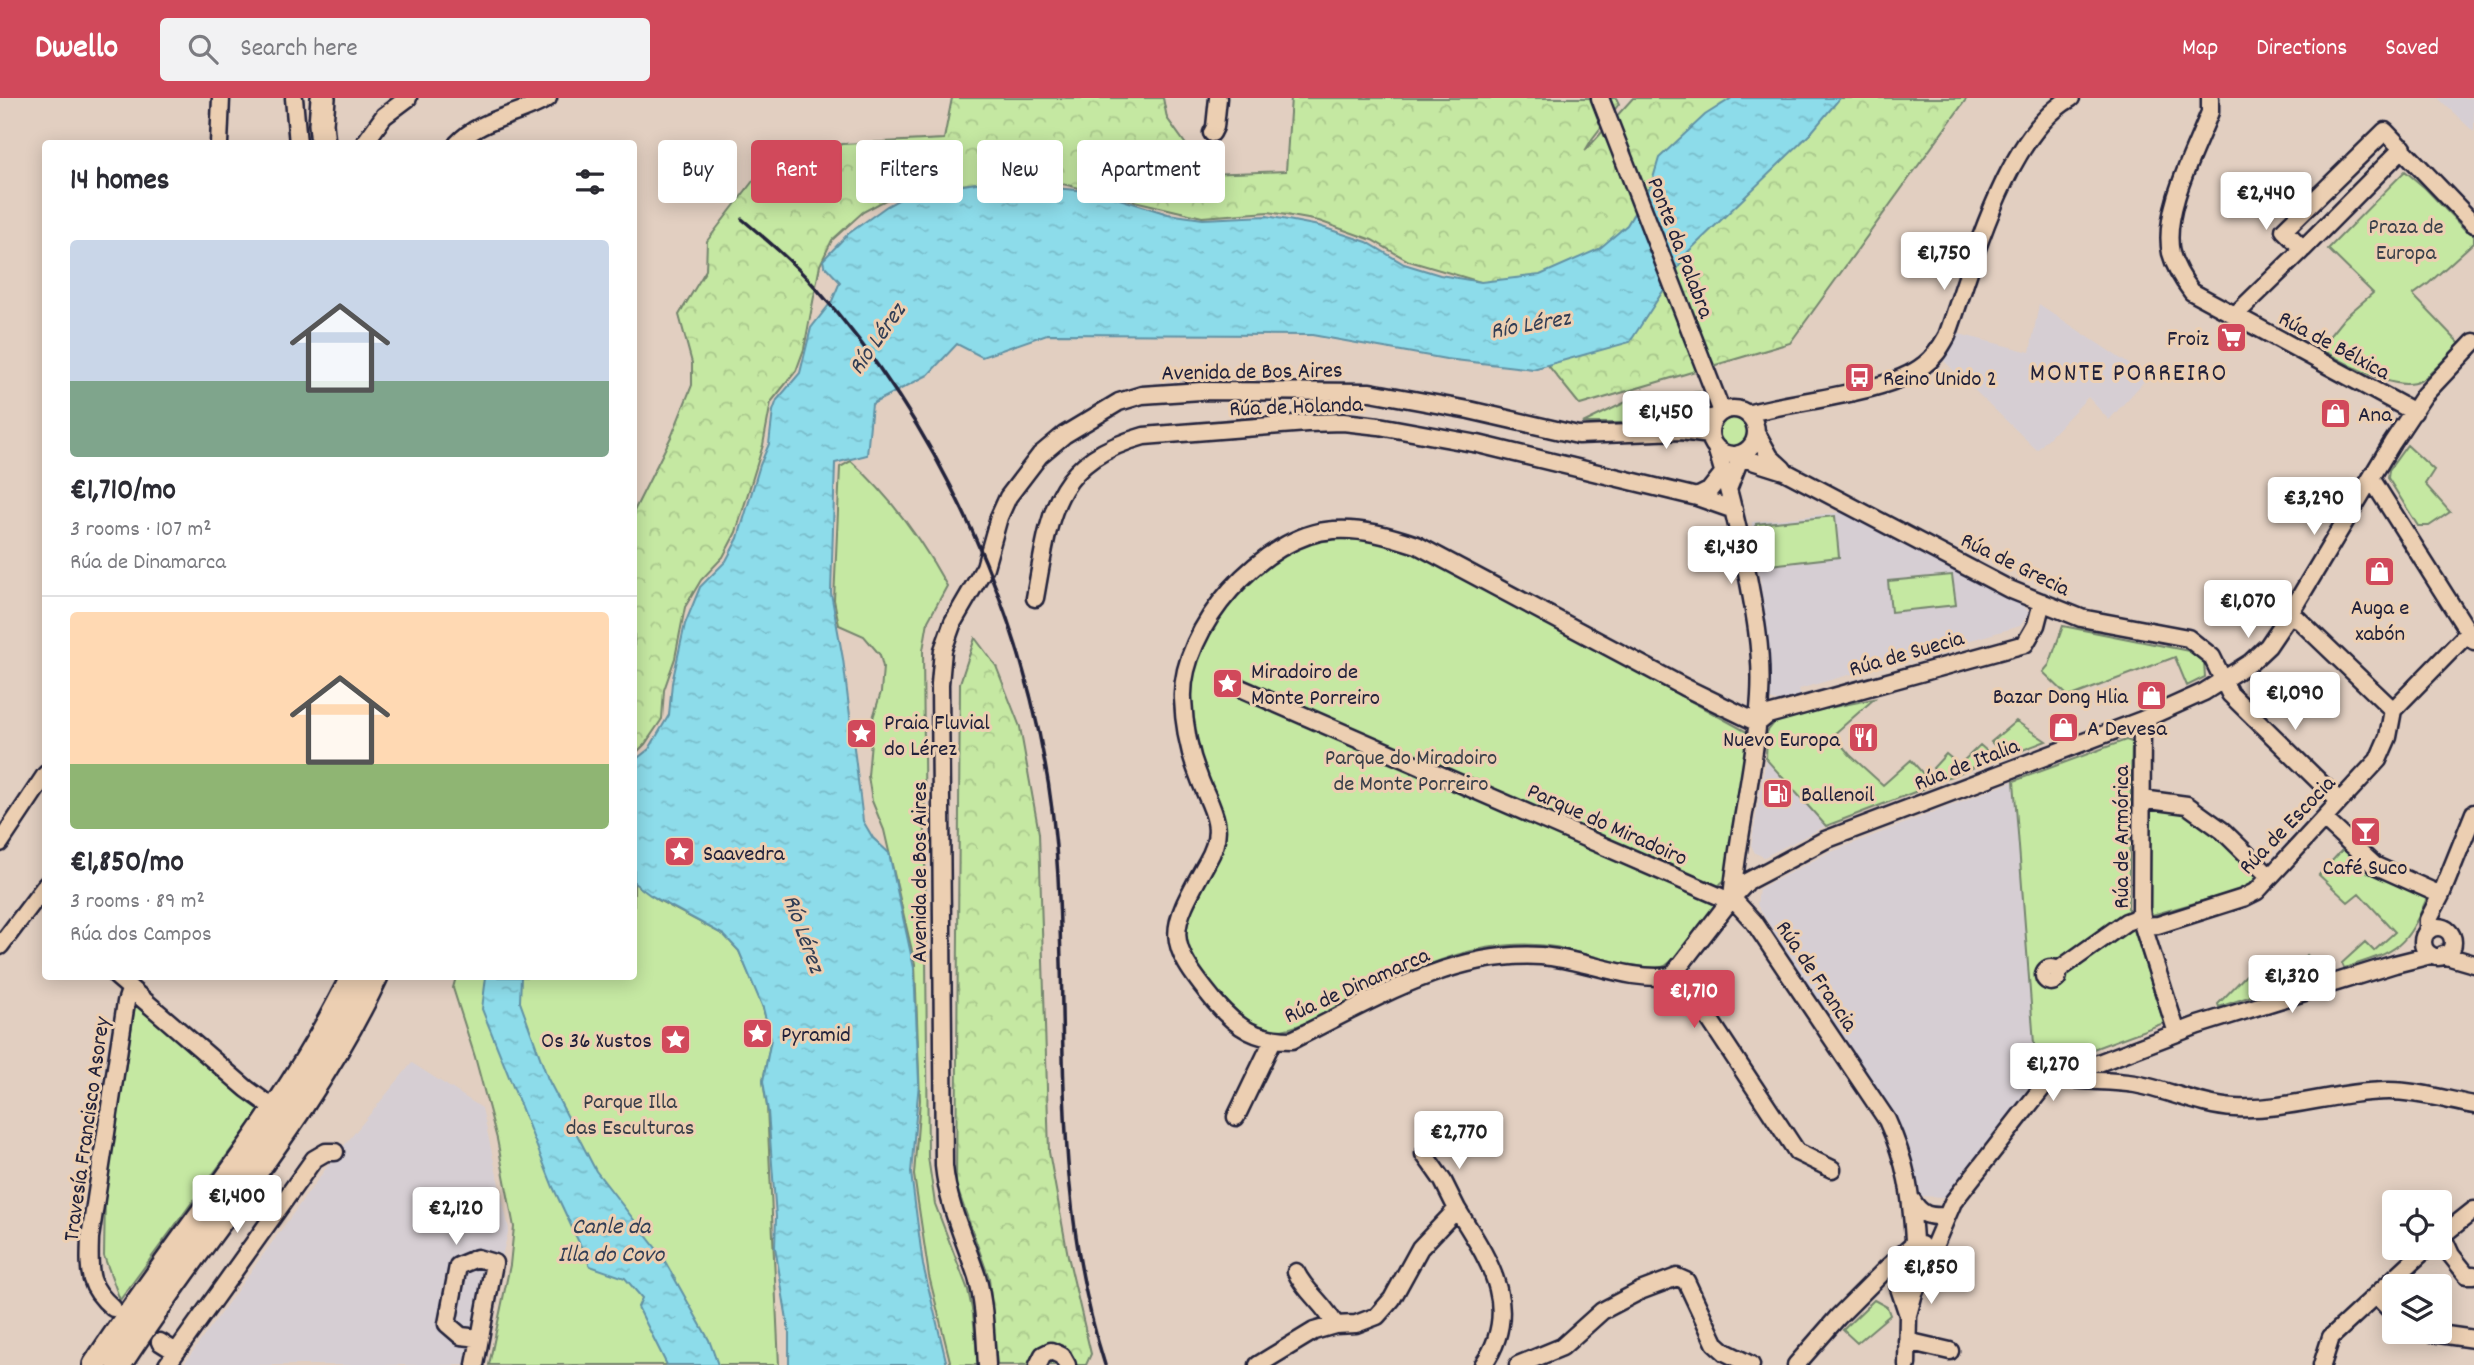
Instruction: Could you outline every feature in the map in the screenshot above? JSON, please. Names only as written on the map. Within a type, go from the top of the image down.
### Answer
[{"type":"highway","points":[[323,98],[323,140]]},
{"type":"highway","points":[[95,1365],[276,1110],[313,1053],[352,980]]},
{"type":"highway","points":[[119,1365],[324,1072],[357,1016],[374,980]]},
{"type":"street","points":[[219,140],[221,98]]},
{"type":"street","points":[[294,98],[299,140]]},
{"type":"street","points":[[368,140],[384,116],[408,98]]},
{"type":"street","points":[[462,140],[474,129],[527,110],[548,98]]},
{"type":"street","points":[[1212,134],[1218,98]]},
{"type":"street","name":"Ponte da Palabra","points":[[1600,98],[1711,383],[1719,414]]},
{"type":"street","points":[[1747,414],[1880,385],[1922,367],[1938,353],[1947,336],[2008,172],[2025,145],[2048,117],[2071,98]]},
{"type":"street","name":"Rúa de Bélxica","points":[[2210,98],[2210,112],[2172,214],[2171,254],[2180,276],[2192,292],[2414,412]]},
{"type":"street","points":[[2303,249],[2284,230],[2385,131],[2474,224]]},
{"type":"street","name":"Rúa de Bélxica","points":[[2234,316],[2403,148]]},
{"type":"street","name":"Rúa de Italia","points":[[1731,899],[1748,881],[1825,840],[2142,720],[2224,681],[2268,646],[2424,395],[2474,342]]},
{"type":"street","name":"Avenida de Bos Aires","points":[[987,1365],[983,1307],[977,1279],[950,1202],[944,1166],[940,684],[943,650],[953,622],[985,567],[999,517],[1022,476],[1041,455],[1084,421],[1119,402],[1153,394],[1201,391],[1370,392],[1469,410],[1577,435],[1681,431],[1713,442]]},
{"type":"street","points":[[1713,442],[1727,454],[1739,454],[1751,446],[1756,432],[1752,419],[1734,409],[1719,414],[1712,422],[1713,442],[1727,480],[1734,510],[1758,635],[1758,723],[1731,899],[1672,976],[1700,1005],[1797,1152],[1832,1169]]},
{"type":"street","name":"Avenida de Bos Aires","points":[[1621,435],[1719,414]]},
{"type":"street","name":"Rúa de Holanda","points":[[1035,598],[1051,514],[1060,492],[1094,458],[1118,443],[1144,436],[1319,423],[1343,422],[1379,426],[1478,444],[1697,497],[1734,510]]},
{"type":"street","name":"Rúa de Grecia","points":[[1756,432],[1770,457],[1784,471]]},
{"type":"street","points":[[1697,497],[1711,497],[1727,480],[1739,461],[1739,454]]},
{"type":"street","name":"Rúa de Grecia","points":[[1739,454],[1784,471],[2009,589],[2042,603],[2081,618],[2188,638],[2213,657],[2230,694],[2339,801]]},
{"type":"street","points":[[1727,480],[1766,466]]},
{"type":"street","points":[[2289,615],[2299,620],[2393,710],[2472,636],[2371,478]]},
{"type":"street","name":"Rúa de Dinamarca","points":[[1672,976],[1658,978],[1633,975],[1542,956],[1506,956],[1468,962],[1419,980],[1292,1041],[1273,1041],[1238,1026],[1188,970],[1181,956],[1177,937],[1177,924],[1183,906],[1212,852],[1217,835],[1216,821],[1188,744],[1183,698],[1184,674],[1194,646],[1210,615],[1241,577],[1276,552],[1308,535],[1333,530],[1375,533],[1417,545],[1684,687],[1758,723]]},
{"type":"street","name":"Rúa de Suecia","points":[[1758,723],[1769,715],[2025,644],[2036,625],[2042,603]]},
{"type":"street","name":"Parque do Miradoiro","points":[[1238,687],[1731,899]]},
{"type":"street","name":"Rúa de Escocia","points":[[2057,971],[2126,922],[2143,921],[2158,925],[2257,891],[2378,760],[2385,750],[2393,710]]},
{"type":"street","name":"Rúa de Armórica","points":[[2142,720],[2143,921],[2177,1033]]},
{"type":"street","points":[[0,843],[42,780]]},
{"type":"street","points":[[2142,799],[2187,804],[2223,831],[2269,876]]},
{"type":"street","points":[[2474,813],[2428,920],[2424,948],[2437,955],[2474,963]]},
{"type":"street","points":[[2324,818],[2374,865],[2441,895]]},
{"type":"street","points":[[0,946],[42,890]]},
{"type":"street","points":[[1907,1365],[1908,1315],[1947,1216],[1958,1195],[2046,1083],[2177,1033],[2395,964],[2449,952],[2450,935],[2441,895]]},
{"type":"street","name":"Rúa de Francia","points":[[1731,899],[1762,932],[1887,1121],[1903,1154],[1912,1200],[1912,1246]]},
{"type":"street","points":[[32,904],[42,911]]},
{"type":"street","points":[[2395,964],[2435,927],[2450,935],[2474,963]]},
{"type":"street","points":[[120,980],[276,1110]]},
{"type":"street","name":"Travesía Francisco Asorey","points":[[113,1308],[93,1288],[89,1257],[90,1238],[130,990]]},
{"type":"street","points":[[1236,1117],[1273,1041]]},
{"type":"street","points":[[2058,1078],[2084,1082],[2108,1080],[2233,1108],[2286,1105],[2329,1097],[2391,1091],[2474,1105]]},
{"type":"street","points":[[160,1342],[171,1358],[314,1159],[326,1152],[335,1152]]},
{"type":"street","points":[[1424,1154],[1489,1259],[1500,1296],[1499,1331],[1492,1353],[1483,1365]]},
{"type":"street","points":[[1912,1200],[1922,1213],[1947,1216]]},
{"type":"street","points":[[1258,1365],[1306,1335],[1335,1325],[1363,1322],[1382,1312],[1420,1248],[1457,1209]]},
{"type":"street","points":[[2452,1227],[2474,1210]]},
{"type":"street","points":[[1796,1365],[1838,1317],[1912,1246],[1925,1247],[1929,1258]]},
{"type":"street","points":[[2452,1256],[2467,1275],[2474,1275]]},
{"type":"street","points":[[475,1365],[494,1263],[477,1258],[458,1266],[447,1324],[461,1336],[480,1338]]},
{"type":"street","points":[[2322,1365],[2331,1337],[2414,1260]]},
{"type":"street","points":[[1892,1266],[1892,1280],[1899,1288],[1908,1315]]},
{"type":"street","points":[[1296,1272],[1332,1317],[1335,1325]]},
{"type":"street","points":[[1546,1365],[1602,1311],[1640,1291],[1677,1277],[1686,1280],[1715,1343],[1732,1356],[1751,1365]]},
{"type":"street","points":[[1899,1288],[1908,1288],[1919,1282]]},
{"type":"street","points":[[2376,1295],[2382,1301]]},
{"type":"street","points":[[2452,1336],[2474,1339]]},
{"type":"street","points":[[1908,1341],[1950,1351]]},
{"type":"street","points":[[1518,1365],[1562,1348]]},
{"type":"street","points":[[1038,1365],[1043,1355],[1051,1351],[1062,1356],[1067,1365]]},
{"type":"shaded area","points":[[2438,98],[2474,98],[2474,132]]},
{"type":"shaded area","points":[[2039,304],[2148,377],[2109,420],[2088,397],[2037,450],[1944,361],[1959,334],[2030,352]]},
{"type":"shaded area","points":[[1844,512],[2025,607],[2029,613],[2020,626],[1799,689],[1801,696],[1780,702],[1770,699],[1769,649],[1760,579],[1751,546],[1752,522]]},
{"type":"shaded area","name":"Ballenoil","points":[[1766,759],[1826,826],[1764,857],[1755,853],[1751,845]]},
{"type":"shaded area","points":[[2014,781],[2037,1080],[1947,1197],[1920,1196],[1906,1146],[1757,905],[1759,889],[1826,854]]},
{"type":"shaded area","points":[[412,1063],[482,1108],[509,1229],[474,1365],[183,1365],[329,1164]]},
{"type":"green space","points":[[952,98],[1163,98],[1167,118],[1183,140],[1077,140],[1077,187],[1063,184],[1063,140],[977,140],[977,184],[963,185],[963,140],[924,140],[944,139]]},
{"type":"green space","points":[[1291,98],[1616,98],[1619,104],[1585,151],[1633,98],[1967,98],[1790,343],[1580,405],[1481,282],[1409,261],[1372,240],[1319,221],[1269,212],[1202,217],[1143,203],[1225,203],[1225,173],[1286,171]]},
{"type":"green space","points":[[856,143],[856,203],[880,203],[863,212],[832,240],[820,265],[804,349],[796,371],[771,402],[763,445],[736,532],[723,557],[701,580],[685,607],[675,658],[664,690],[662,719],[637,752],[637,505],[672,435],[692,385],[692,363],[679,315],[706,270],[707,241],[751,184],[751,203],[842,203],[842,144]]},
{"type":"green space","name":"Praza de Europa","points":[[2405,171],[2474,236],[2474,242],[2413,295],[2460,344],[2424,378],[2409,384],[2383,380],[2319,349],[2344,318],[2373,293],[2328,249]]},
{"type":"green space","points":[[1699,392],[1699,405],[1691,412],[1620,423],[1583,423],[1626,402]]},
{"type":"green space","points":[[1733,418],[1743,422],[1747,432],[1743,442],[1733,446],[1723,442],[1719,432],[1723,422]]},
{"type":"green space","points":[[2407,445],[2434,470],[2425,484],[2450,512],[2429,526],[2418,526],[2388,478],[2389,470]]},
{"type":"green space","points":[[851,461],[904,519],[947,586],[928,621],[923,650],[928,1157],[935,1204],[968,1290],[978,1365],[951,1365],[929,1276],[914,1175],[920,1100],[915,964],[884,830],[872,801],[868,776],[873,718],[881,692],[883,667],[880,655],[864,636],[839,625],[834,600],[840,467]]},
{"type":"green space","points":[[1835,516],[1839,557],[1761,566],[1756,524]]},
{"type":"green space","name":"Parque do Miradoiro de Monte Porreiro","points":[[1358,536],[1423,554],[1747,732],[1749,735],[1727,879],[1717,889],[1711,915],[1665,966],[1656,968],[1629,965],[1547,946],[1521,944],[1486,948],[1435,962],[1314,1019],[1282,1030],[1274,1030],[1255,1024],[1239,1013],[1196,965],[1187,945],[1188,915],[1221,845],[1189,710],[1190,677],[1212,622],[1255,573],[1280,556],[1311,543]]},
{"type":"green space","points":[[1952,575],[1956,605],[1891,612],[1888,581]]},
{"type":"green space","points":[[2063,626],[2189,651],[2204,662],[2205,677],[2187,686],[2175,657],[2069,697],[2043,672],[2049,665]]},
{"type":"green space","points":[[975,638],[996,666],[1020,727],[1039,833],[1049,1152],[1068,1256],[1091,1354],[1086,1365],[997,1365],[989,1278],[956,1185],[960,683]]},
{"type":"green space","points":[[1874,699],[1833,735],[1850,755],[1883,785],[1911,760],[1933,785],[1826,826],[1766,759],[1767,732],[1778,718]]},
{"type":"green space","points":[[2016,721],[2046,741],[2007,756],[1991,742]]},
{"type":"green space","points":[[2126,740],[2132,742],[2128,911],[2164,1023],[2036,1070],[2014,781]]},
{"type":"green space","points":[[1980,745],[1996,759],[1943,779],[1933,768],[1946,754],[1959,765]]},
{"type":"green space","points":[[2149,807],[2186,812],[2259,875],[2245,889],[2152,915],[2147,908]]},
{"type":"green space","points":[[2343,849],[2364,869],[2427,898],[2412,928],[2397,946],[2376,957],[2344,968],[2342,963],[2365,942],[2374,951],[2395,932],[2359,893],[2348,902],[2319,875]]},
{"type":"green space","name":"Parque Illa das Esculturas","points":[[637,884],[658,900],[724,935],[739,951],[762,1004],[771,1039],[763,1081],[767,1107],[779,1365],[489,1365],[510,1265],[514,1227],[497,1139],[453,988],[455,980],[637,980]]},
{"type":"green space","points":[[2307,955],[2323,974],[2283,986],[2280,983]]},
{"type":"green space","points":[[2251,970],[2269,990],[2219,1007],[2218,1004]]},
{"type":"green space","points":[[135,1005],[261,1109],[120,1300],[104,1256],[105,1196]]},
{"type":"green space","points":[[1913,1252],[1921,1253],[1923,1257],[1916,1275],[1910,1282],[1897,1278],[1897,1269]]},
{"type":"green space","points":[[1874,1300],[1887,1307],[1890,1315],[1857,1343],[1843,1330]]},
{"type":"water","name":"Río Lérez","points":[[1732,98],[1840,98],[1810,134],[1689,251],[1630,342],[1533,369],[1446,359],[1312,335],[1047,334],[982,357],[957,344],[928,375],[872,404],[867,455],[835,463],[831,593],[843,659],[863,821],[873,838],[889,853],[914,968],[919,1082],[911,1173],[923,1265],[947,1365],[789,1365],[789,1332],[775,1247],[776,1217],[768,1111],[763,1081],[771,1039],[763,1008],[739,951],[724,935],[637,885],[637,759],[649,749],[669,715],[672,683],[685,624],[700,587],[726,561],[738,538],[769,444],[777,400],[800,373],[811,328],[832,301],[840,282],[824,265],[823,260],[848,234],[892,203],[963,203],[963,185],[977,183],[977,203],[1063,203],[1063,189],[1077,190],[1077,203],[1132,203],[1168,214],[1203,219],[1267,216],[1319,226],[1367,242],[1404,264],[1440,275],[1481,282],[1540,275],[1599,249],[1627,225],[1651,185],[1659,158],[1705,115]]},
{"type":"water","name":"Canle da Illa do Covo","points":[[486,980],[521,980],[520,1002],[548,1079],[596,1171],[662,1256],[709,1340],[718,1365],[667,1365],[638,1307],[642,1298],[625,1278],[590,1266],[553,1187],[482,1009]]},
{"type":"railway","points":[[742,219],[815,287],[865,349],[911,416],[951,487],[985,561],[1013,638],[1035,717],[1050,796],[1058,876],[1065,1122],[1070,1183],[1088,1304],[1105,1365]]},
{"type":"place","name":"Froiz","points":[[2232,337]]},
{"type":"place","name":"Reino Unido 2","points":[[1860,377]]},
{"type":"place","name":"Ana","points":[[2335,413]]},
{"type":"place","name":"Auga e xabón","points":[[2380,572]]},
{"type":"place","name":"Miradoiro de Monte Porreiro","points":[[1228,683]]},
{"type":"place","name":"Bazar Dong Hlia","points":[[2151,695]]},
{"type":"place","name":"A Devesa","points":[[2064,727]]},
{"type":"place","name":"Praia Fluvial do Lérez","points":[[861,734]]},
{"type":"place","name":"Nuevo Europa","points":[[1863,738]]},
{"type":"place","name":"Ballenoil","points":[[1778,793]]},
{"type":"place","name":"Café Suco","points":[[2365,832]]},
{"type":"place","name":"Saavedra","points":[[680,852]]},
{"type":"place","name":"Pyramid","points":[[758,1033]]},
{"type":"place","name":"Os 36 Xustos","points":[[675,1039]]},
{"type":"district","name":"MONTE PORREIRO","points":[[2129,371]]}]
